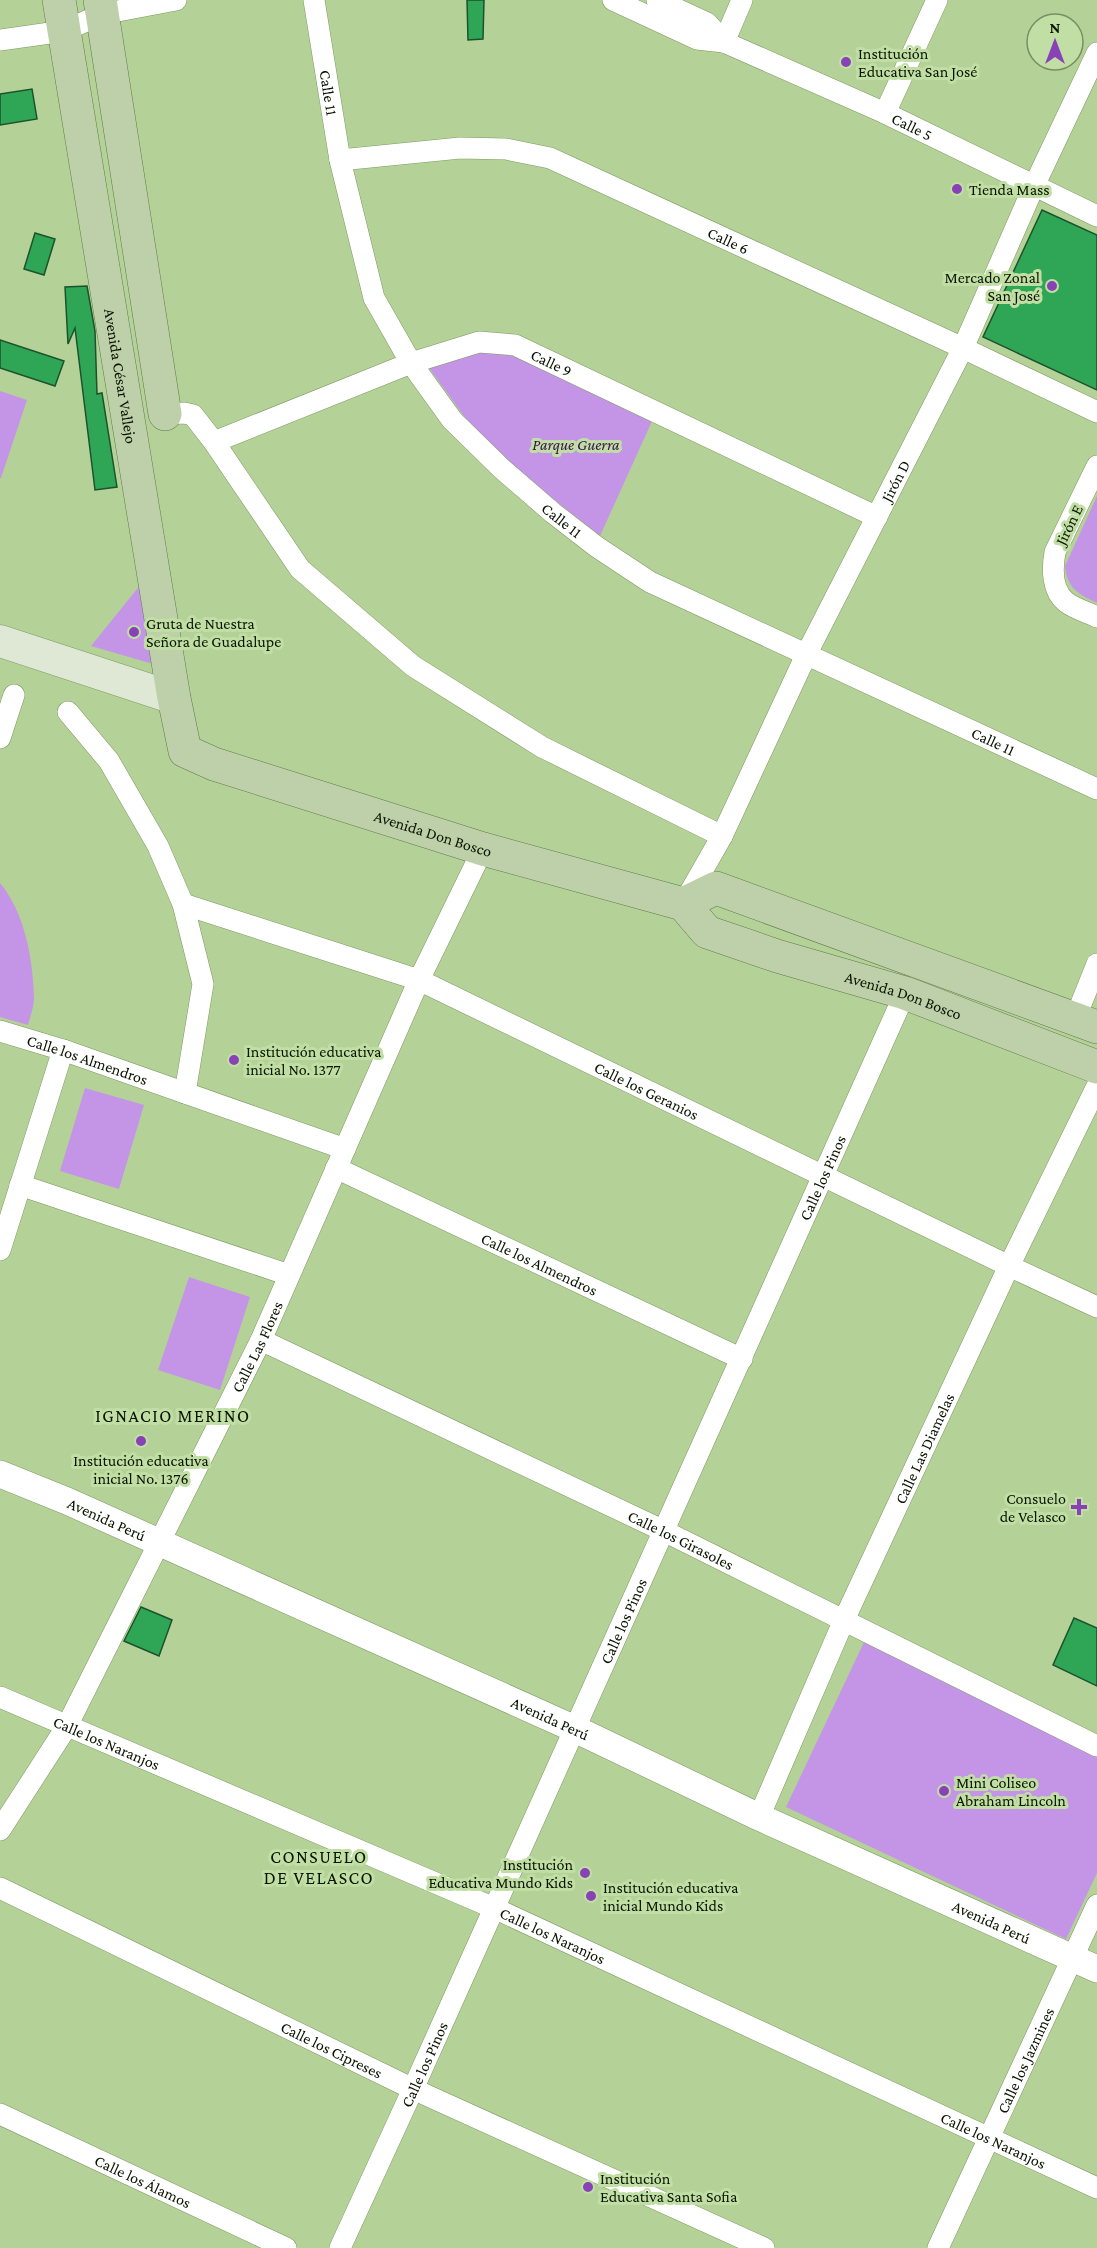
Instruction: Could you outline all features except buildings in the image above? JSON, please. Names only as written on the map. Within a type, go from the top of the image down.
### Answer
[{"type":"main road","points":[[101,7],[165,414]]},
{"type":"main road","name":"Avenida César Vallejo","points":[[62,16],[174,698],[185,751]]},
{"type":"main road","points":[[0,641],[174,698]]},
{"type":"main road","name":"Avenida Don Bosco","points":[[185,751],[214,764],[483,849],[683,904],[706,932],[777,956],[905,993],[1097,1068]]},
{"type":"main road","points":[[683,904],[716,888],[1086,1023]]},
{"type":"street","points":[[0,40],[62,16],[101,7],[176,0]]},
{"type":"street","name":"Calle 11","points":[[314,0],[340,160],[374,298],[411,363],[452,420],[501,468],[553,513],[597,547],[650,582],[1097,789]]},
{"type":"street","name":"Calle 5","points":[[613,0],[697,39],[724,42],[885,113],[1097,216]]},
{"type":"street","name":"Calle 5","points":[[657,0],[706,23],[724,42]]},
{"type":"street","points":[[724,42],[742,0]]},
{"type":"street","points":[[885,113],[937,0]]},
{"type":"street","name":"Jirón D","points":[[683,904],[722,836],[807,653],[963,348],[1034,186],[1097,53]]},
{"type":"street","name":"Calle 6","points":[[340,160],[460,148],[506,149],[550,158],[1097,412]]},
{"type":"street","name":"Calle 9","points":[[214,441],[411,363],[479,342],[515,345],[877,517]]},
{"type":"street","points":[[165,414],[193,415],[214,441],[300,569],[413,666],[542,747],[722,836]]},
{"type":"street","name":"Jirón E","points":[[1097,466],[1055,552],[1053,564],[1055,586],[1065,602],[1097,617]]},
{"type":"street","points":[[0,738],[14,695]]},
{"type":"street","points":[[68,712],[109,761],[158,846],[183,904],[203,984],[184,1093]]},
{"type":"street","name":"Calle Las Flores","points":[[0,1830],[67,1726],[261,1340],[419,980],[483,849]]},
{"type":"street","name":"Calle los Geranios","points":[[183,904],[419,980],[1097,1307]]},
{"type":"street","points":[[1086,1023],[1097,964]]},
{"type":"street","name":"Calle los Pinos","points":[[340,2248],[905,993]]},
{"type":"street","name":"Calle los Almendros","points":[[0,1031],[63,1050],[184,1093],[340,1158],[742,1359]]},
{"type":"street","points":[[0,1250],[63,1050]]},
{"type":"street","name":"Calle Las Diamelas","points":[[759,1817],[844,1620],[1009,1266],[1097,1086]]},
{"type":"street","points":[[20,1185],[289,1275]]},
{"type":"street","name":"Calle los Girasoles","points":[[261,1340],[664,1531],[1097,1746]]},
{"type":"street","name":"Avenida Perú","points":[[0,1474],[67,1501],[575,1729],[759,1817],[1085,1964]]},
{"type":"street","name":"Calle los Naranjos","points":[[0,1697],[494,1908],[1097,2188]]},
{"type":"street","name":"Calle los Cipreses","points":[[0,1888],[413,2089],[764,2248]]},
{"type":"street","name":"Calle los Jazmines","points":[[938,2248],[990,2138],[1085,1964],[1097,1905]]},
{"type":"street","name":"Calle los Álamos","points":[[0,2115],[286,2248]]},
{"type":"green space","name":"Parque Guerra","points":[[504,344],[653,419],[600,536],[484,444],[427,365]]},
{"type":"green space","points":[[0,391],[27,400],[1,478],[0,478]]},
{"type":"green space","points":[[1097,496],[1097,603],[1084,597],[1071,585],[1065,566]]},
{"type":"green space","points":[[141,584],[160,666],[91,646]]},
{"type":"green space","points":[[0,883],[16,908],[29,952],[34,998],[28,1025],[0,1017]]},
{"type":"green space","points":[[85,1088],[144,1105],[119,1189],[60,1171]]},
{"type":"green space","points":[[189,1277],[250,1297],[220,1390],[158,1370]]},
{"type":"green space","points":[[864,1642],[1097,1751],[1097,1873],[1066,1939],[786,1807]]},
{"type":"place","name":"Institución Educativa San José","points":[[846,62]]},
{"type":"place","name":"Tienda Mass","points":[[957,189]]},
{"type":"place","name":"Mercado Zonal San José","points":[[1052,286]]},
{"type":"place","name":"Gruta de Nuestra Señora de Guadalupe","points":[[134,632]]},
{"type":"place","name":"Institución educativa inicial No. 1377","points":[[234,1060]]},
{"type":"place","name":"Institución educativa inicial No. 1376","points":[[141,1441]]},
{"type":"place","name":"Consuelo de Velasco","points":[[1079,1507]]},
{"type":"place","name":"Mini Coliseo Abraham Lincoln","points":[[944,1791]]},
{"type":"place","name":"Institución Educativa Mundo Kids","points":[[585,1873]]},
{"type":"place","name":"Institución educativa inicial Mundo Kids","points":[[591,1896]]},
{"type":"place","name":"Institución Educativa Santa Sofia","points":[[588,2187]]},
{"type":"district","name":"IGNACIO MERINO","points":[[173,1416]]},
{"type":"district","name":"CONSUELO DE VELASCO","points":[[319,1867]]}]
